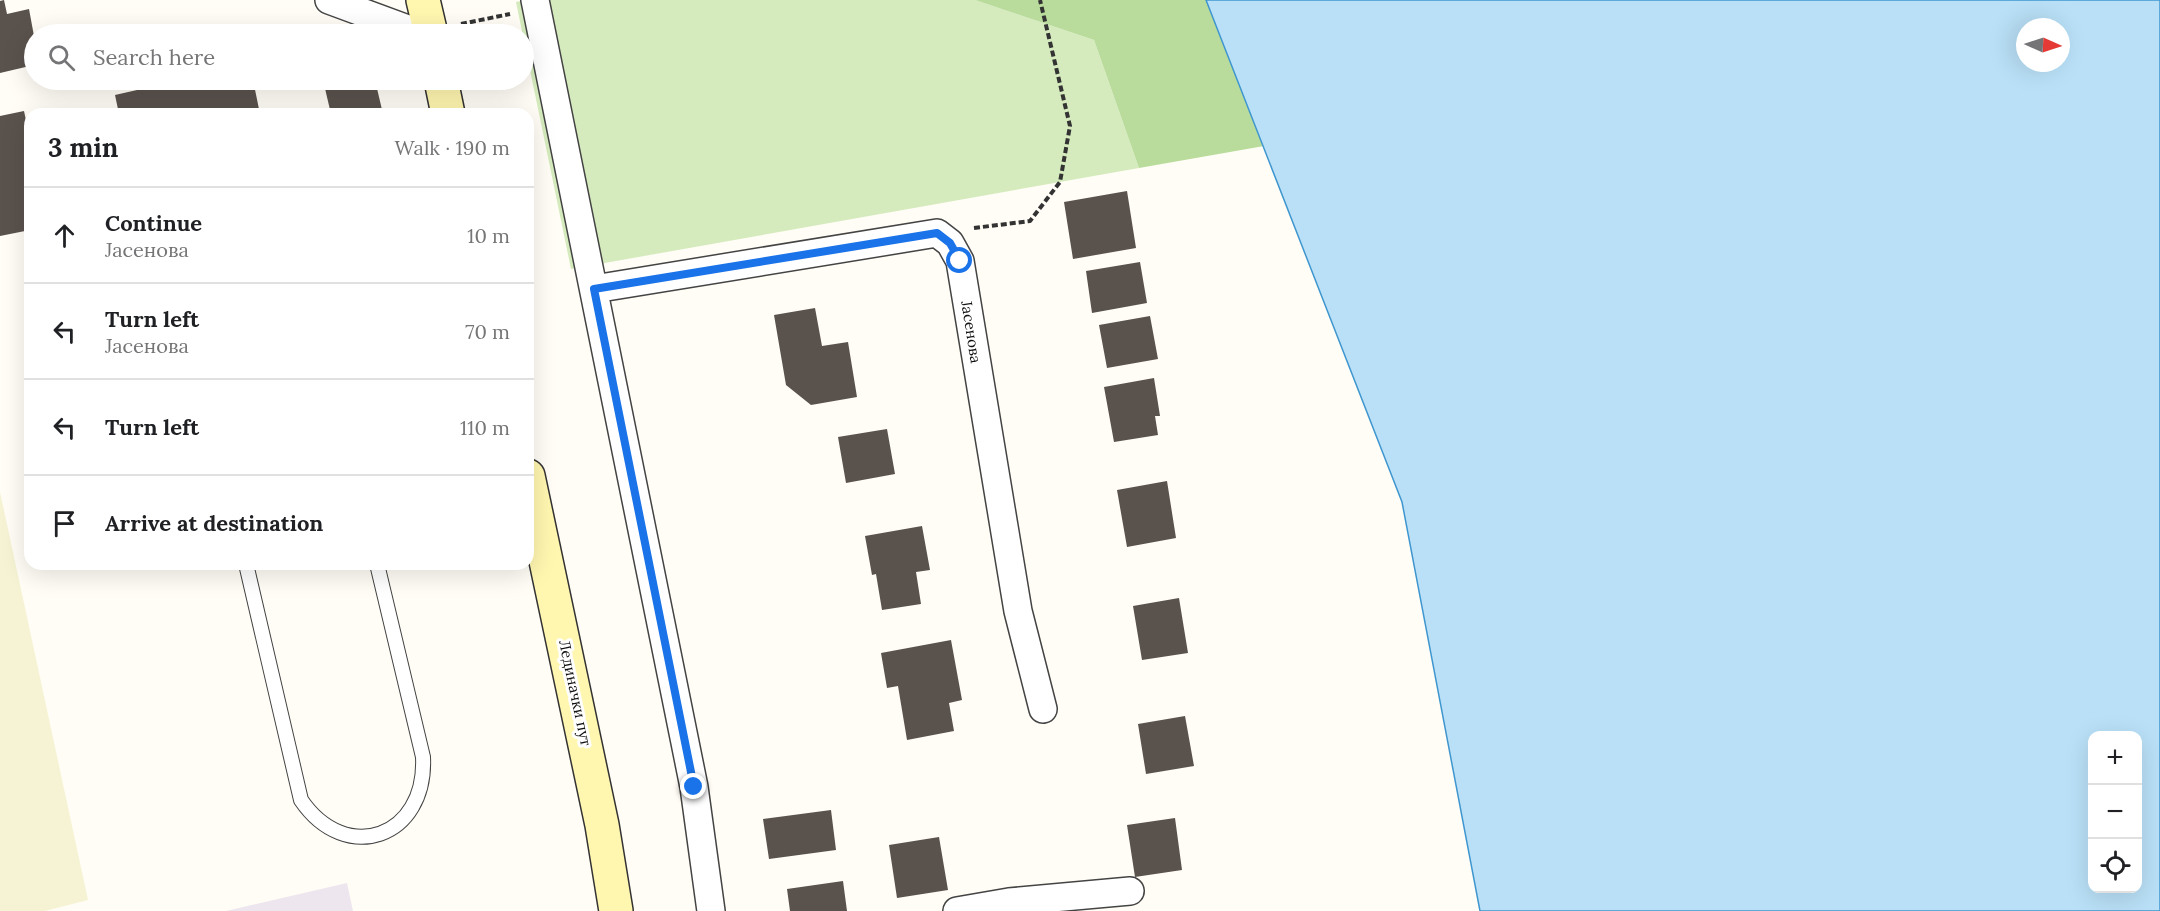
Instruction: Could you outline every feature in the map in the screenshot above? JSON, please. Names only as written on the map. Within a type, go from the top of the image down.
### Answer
[{"type":"main road","points":[[423,0],[438,24]]},
{"type":"main road","points":[[443,90],[447,108]]},
{"type":"main road","name":"Лединачки пут","points":[[534,504],[602,825],[616,911]]},
{"type":"street","points":[[329,0],[394,24]]},
{"type":"street","points":[[536,4],[694,787],[711,911]]},
{"type":"street","points":[[594,289],[937,233]]},
{"type":"street","name":"Јасенова","points":[[937,233],[950,243],[960,261],[1018,610],[1043,709]]},
{"type":"street","points":[[957,911],[1009,902],[1130,891]]},
{"type":"lane","points":[[247,570],[301,800],[313,818],[331,830],[350,836],[371,836],[391,829],[407,816],[418,798],[424,778],[423,757],[378,570]]},
{"type":"path","points":[[937,233],[1030,221],[1060,182],[1070,126],[1040,0]]},
{"type":"path","points":[[464,24],[536,4]]},
{"type":"shaded area","points":[[0,492],[88,900],[45,911],[0,911]]},
{"type":"shaded area","points":[[347,883],[353,911],[226,911]]},
{"type":"green space","points":[[525,0],[975,0],[1094,40],[1139,168],[571,269],[534,89],[534,24],[521,24],[516,2]]},
{"type":"green space","points":[[975,0],[1206,0],[1264,146],[1139,168],[1094,40]]},
{"type":"water","points":[[1206,0],[2160,0],[2160,911],[1480,911],[1402,502]]},
{"type":"building","points":[[4,0],[7,14],[29,9],[32,24],[24,24],[24,67],[0,73],[0,1]]},
{"type":"building","points":[[137,90],[255,90],[259,108],[118,108],[115,95]]},
{"type":"building","points":[[325,90],[377,90],[382,108],[330,108]]},
{"type":"building","points":[[24,111],[24,231],[0,236],[0,116]]},
{"type":"building","points":[[1127,191],[1136,248],[1073,259],[1064,202]]},
{"type":"building","points":[[1140,262],[1147,303],[1092,313],[1086,271]]},
{"type":"building","points":[[815,308],[822,346],[848,342],[857,397],[811,405],[786,385],[774,315]]},
{"type":"building","points":[[1150,316],[1158,359],[1107,368],[1099,325]]},
{"type":"building","points":[[1154,378],[1160,416],[1155,416],[1158,435],[1114,442],[1104,387]]},
{"type":"building","points":[[887,429],[895,474],[846,483],[838,437]]},
{"type":"building","points":[[1167,481],[1176,538],[1127,547],[1117,490]]},
{"type":"building","points":[[922,526],[930,570],[916,572],[921,604],[882,610],[876,574],[872,575],[865,536]]},
{"type":"building","points":[[1179,598],[1188,653],[1142,660],[1133,606]]},
{"type":"building","points":[[951,640],[962,700],[949,703],[954,731],[907,740],[898,686],[887,688],[881,653]]},
{"type":"building","points":[[1185,716],[1194,766],[1146,774],[1138,724]]},
{"type":"building","points":[[831,810],[836,850],[769,859],[763,819]]},
{"type":"building","points":[[1175,818],[1182,870],[1135,877],[1127,825]]},
{"type":"building","points":[[939,837],[948,890],[897,898],[889,845]]},
{"type":"building","points":[[843,881],[847,911],[790,911],[787,889]]},
{"type":"route","points":[[694,787],[594,289],[937,233],[950,243],[960,261]]}]
